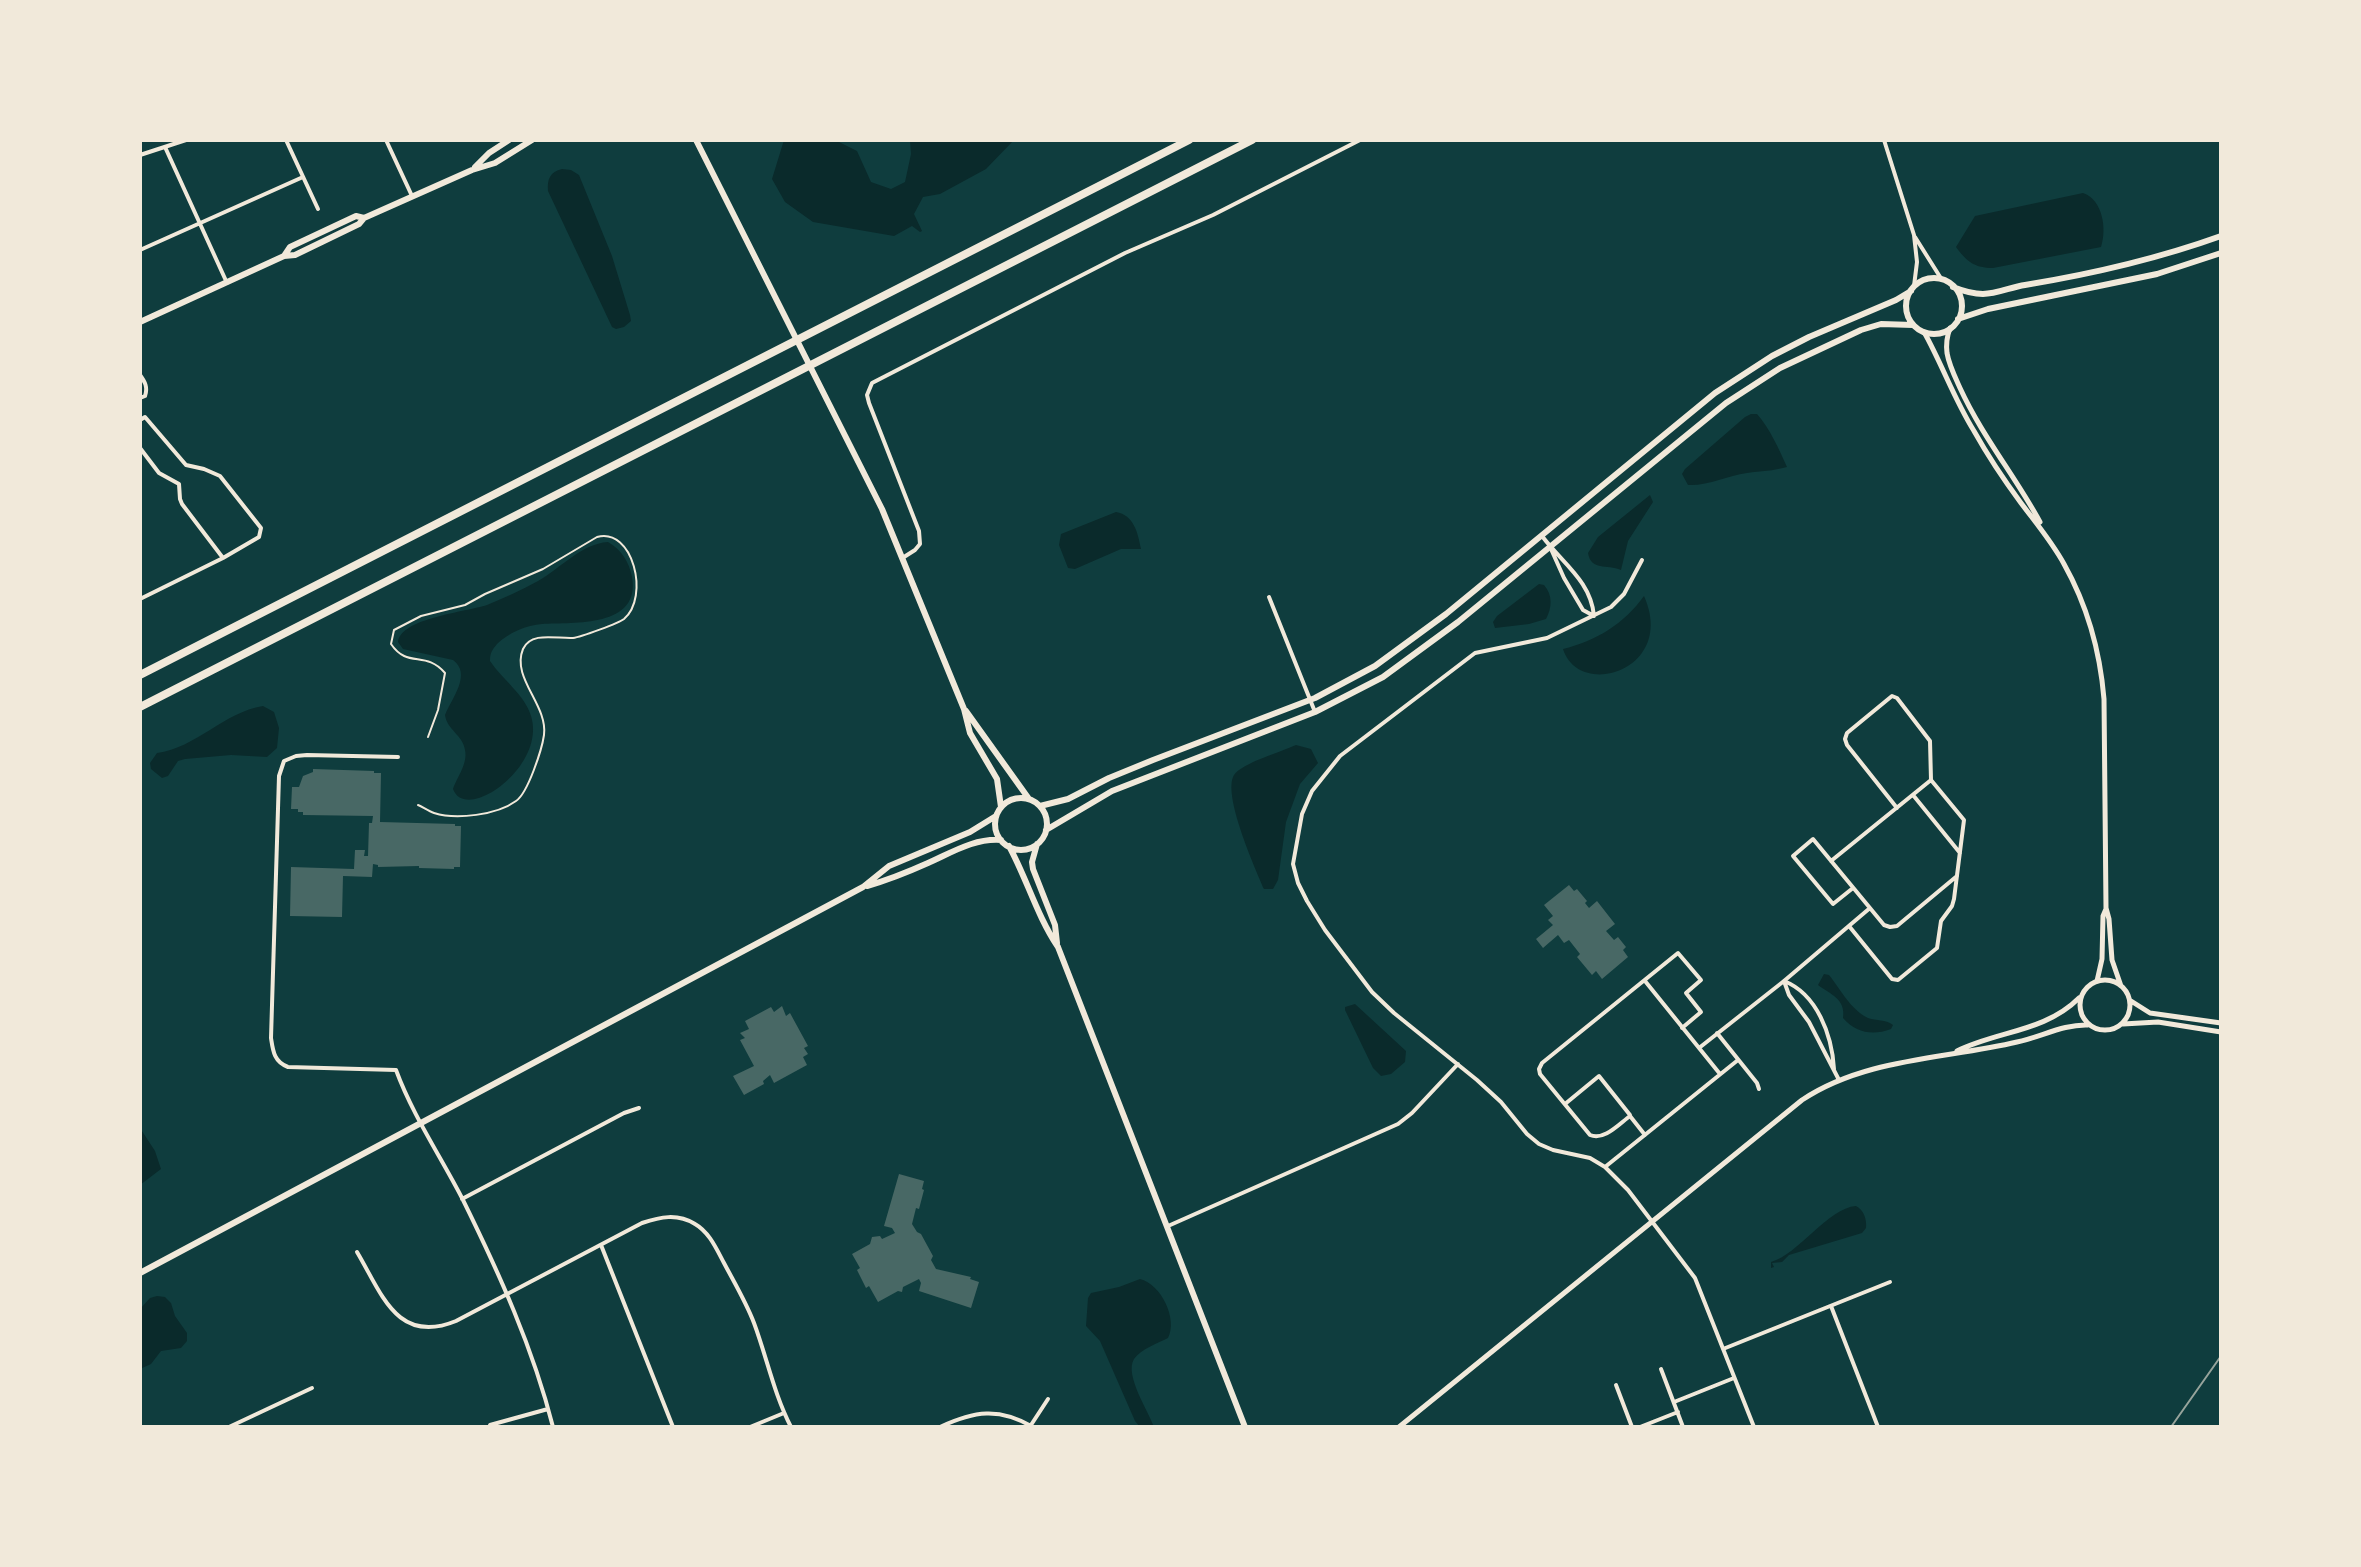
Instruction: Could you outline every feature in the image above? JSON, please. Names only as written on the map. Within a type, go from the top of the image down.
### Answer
[{"type":"highway","points":[[140,675],[1189,140]]},
{"type":"highway","points":[[140,707],[1252,140]]},
{"type":"main road","points":[[472,170],[489,153],[509,140]]},
{"type":"main road","points":[[140,322],[284,256],[290,247],[356,216],[364,218],[472,170],[495,163],[532,140]]},
{"type":"main road","points":[[696,140],[867,476],[904,557],[964,709],[970,733],[997,779],[1001,807]]},
{"type":"main road","points":[[1040,806],[1068,799],[1109,778],[1311,700],[1375,666],[1446,614],[1715,393],[1772,356],[1896,300],[1923,280],[1942,280],[1972,294],[1988,294],[2141,261],[2221,236]]},
{"type":"main road","points":[[1058,947],[1055,925],[1035,878],[1032,862],[1037,844],[1046,830],[1112,791],[1315,712],[1383,677],[1458,622],[1726,403],[1780,368],[1861,330],[1881,324],[1913,325],[1924,332],[1937,334],[1950,328],[1958,319],[1988,309],[2157,274],[2221,253]]},
{"type":"main road","points":[[1953,287],[1961,302],[1958,319]]},
{"type":"main road","points":[[1912,288],[1906,308],[1913,325]]},
{"type":"main road","points":[[964,709],[1029,799],[1040,806],[1046,830]]},
{"type":"main road","points":[[1029,799],[1016,798],[1001,807],[995,824],[1001,840],[1009,846],[1023,849],[1037,844]]},
{"type":"main road","points":[[140,1273],[863,887],[889,866],[970,832],[996,816]]},
{"type":"main road","points":[[863,887],[894,878],[968,845],[1001,840]]},
{"type":"main road","points":[[1009,846],[1047,930],[1058,947],[1245,1427]]},
{"type":"street","points":[[140,155],[186,140]]},
{"type":"street","points":[[286,140],[318,209]]},
{"type":"street","points":[[386,140],[413,197]]},
{"type":"street","points":[[904,557],[920,544],[919,531],[869,403],[867,395],[872,383],[1125,253],[1213,215],[1360,140]]},
{"type":"street","points":[[1884,140],[1914,235],[1917,262],[1912,288]]},
{"type":"street","points":[[165,147],[227,283]]},
{"type":"street","points":[[140,250],[303,177]]},
{"type":"street","points":[[1914,235],[1942,280]]},
{"type":"street","points":[[1950,328],[1947,353],[1958,385],[1979,425],[2026,496],[2064,563],[2092,632],[2101,669],[2105,736],[2106,908],[2112,960],[2121,986],[2129,999],[2150,1013],[2221,1023]]},
{"type":"street","points":[[1924,332],[1972,429],[2019,500],[2048,537]]},
{"type":"street","points":[[140,375],[147,390],[145,396],[140,398]]},
{"type":"street","points":[[140,420],[145,417],[186,465],[220,476],[261,528],[259,537],[140,599]]},
{"type":"street","points":[[140,448],[159,473],[179,484],[182,504],[223,558]]},
{"type":"street","points":[[1542,536],[1583,583],[1593,604],[1594,616]]},
{"type":"street","points":[[1550,547],[1583,610],[1594,616]]},
{"type":"street","points":[[1642,560],[1624,594],[1611,607],[1547,638],[1475,653],[1340,756],[1312,791],[1297,832],[1293,864],[1298,883],[1319,921],[1372,992],[1501,1102],[1539,1144],[1590,1158],[1605,1167],[1628,1190],[1695,1278],[1754,1427]]},
{"type":"street","points":[[1269,597],[1315,712]]},
{"type":"street","points":[[1849,926],[1892,979],[1898,980],[1937,948],[1940,926],[1952,906],[1964,820],[1931,780],[1930,741],[1897,698],[1892,696],[1847,733],[1845,739],[1897,808]]},
{"type":"street","points":[[398,757],[307,755],[284,761],[279,776],[271,1038],[274,1054],[278,1062],[288,1067],[396,1070],[406,1098],[462,1199],[507,1294],[553,1427]]},
{"type":"street","points":[[1831,861],[1931,780]]},
{"type":"street","points":[[1913,795],[1960,853]]},
{"type":"street","points":[[1853,888],[1833,904],[1793,856],[1813,839],[1884,925],[1890,927],[1897,926],[1957,876]]},
{"type":"street","points":[[1699,1048],[1870,908]]},
{"type":"street","points":[[2097,981],[2106,908]]},
{"type":"street","points":[[1630,1116],[1601,1137],[1590,1135],[1540,1074],[1542,1063],[1678,953],[1701,980],[1686,993],[1701,1012],[1682,1028]]},
{"type":"street","points":[[1645,981],[1720,1074]]},
{"type":"street","points":[[1784,981],[1797,986],[1815,1008],[1827,1036],[1834,1069]]},
{"type":"street","points":[[1784,981],[1789,995],[1809,1022],[1839,1080]]},
{"type":"street","points":[[1953,1053],[1966,1046],[2045,1022],[2071,1006],[2085,989],[2097,981],[2109,981],[2121,986]]},
{"type":"street","points":[[2081,995],[2080,1011],[2088,1025]]},
{"type":"street","points":[[1399,1427],[1822,1087],[1866,1071],[2019,1042],[2073,1024],[2105,1031],[2116,1028],[2129,1013],[2129,999]]},
{"type":"street","points":[[2122,1024],[2158,1022],[2221,1032]]},
{"type":"street","points":[[1717,1033],[1759,1089]]},
{"type":"street","points":[[1605,1167],[1738,1060]]},
{"type":"street","points":[[1168,1226],[1398,1124],[1458,1064]]},
{"type":"street","points":[[1565,1104],[1599,1076],[1645,1135]]},
{"type":"street","points":[[462,1199],[624,1113],[639,1108]]},
{"type":"street","points":[[357,1252],[397,1315],[418,1327],[443,1326],[642,1223],[668,1216],[682,1218],[704,1231],[720,1255],[754,1323],[772,1383],[791,1427]]},
{"type":"street","points":[[601,1245],[673,1427]]},
{"type":"street","points":[[1723,1349],[1890,1282]]},
{"type":"street","points":[[1831,1306],[1878,1427]]},
{"type":"street","points":[[1661,1369],[1683,1427]]},
{"type":"street","points":[[1674,1402],[1734,1378]]},
{"type":"street","points":[[1616,1385],[1632,1427]]},
{"type":"street","points":[[229,1427],[312,1388]]},
{"type":"street","points":[[940,1427],[963,1416],[996,1413],[1032,1426],[1048,1399]]},
{"type":"street","points":[[490,1425],[548,1409]]},
{"type":"street","points":[[1640,1427],[1678,1412]]},
{"type":"street","points":[[750,1427],[784,1413]]},
{"type":"path","points":[[418,805],[437,814],[464,817],[507,806],[520,798],[540,752],[545,729],[542,713],[522,671],[523,649],[535,638],[577,637],[625,619],[634,605],[637,579],[633,563],[617,541],[606,535],[597,537],[543,569],[465,605],[421,616],[394,630],[391,644],[395,650],[405,658],[427,659],[445,673],[438,710],[428,737]]},
{"type":"water","points":[[784,140],[835,140],[857,151],[871,182],[891,189],[905,182],[911,154],[910,140],[1014,140],[986,169],[940,194],[923,197],[914,214],[922,231],[912,226],[894,236],[813,222],[785,202],[772,179]]},
{"type":"water","points":[[562,169],[579,175],[612,256],[630,315],[631,321],[624,327],[612,327],[548,191],[550,177]]},
{"type":"water","points":[[2083,193],[2095,202],[2102,216],[2104,232],[2101,247],[1993,268],[1972,263],[1956,247],[1975,216]]},
{"type":"water","points":[[1751,414],[1757,414],[1766,426],[1787,467],[1688,485],[1682,474],[1685,469]]},
{"type":"water","points":[[1650,495],[1653,502],[1628,541],[1621,570],[1592,562],[1588,553],[1598,537]]},
{"type":"water","points":[[1116,512],[1131,521],[1141,549],[1121,549],[1075,569],[1068,568],[1059,545],[1061,534]]},
{"type":"water","points":[[608,542],[621,553],[631,572],[632,594],[626,606],[602,619],[530,626],[512,633],[497,644],[490,661],[528,708],[533,735],[517,770],[503,784],[473,799],[461,798],[453,789],[466,755],[461,740],[445,715],[459,686],[461,672],[453,660],[403,649],[398,642],[402,634],[410,627],[436,617],[487,605],[506,597],[538,581],[589,547]]},
{"type":"water","points":[[1539,584],[1544,585],[1550,597],[1546,619],[1495,628],[1493,622],[1497,616]]},
{"type":"water","points":[[1644,596],[1651,622],[1648,643],[1637,659],[1622,669],[1604,674],[1587,673],[1572,664],[1563,649],[1608,630],[1628,615]]},
{"type":"water","points":[[263,706],[274,712],[279,728],[277,748],[267,757],[231,755],[185,759],[178,761],[168,776],[162,778],[151,769],[150,763],[157,753],[185,744],[235,715]]},
{"type":"water","points":[[1296,745],[1311,749],[1318,763],[1300,784],[1286,822],[1278,880],[1273,889],[1264,889],[1241,831],[1231,784],[1234,775],[1245,766]]},
{"type":"water","points":[[1824,974],[1829,975],[1856,1010],[1868,1018],[1890,1023],[1893,1025],[1891,1029],[1865,1032],[1848,1023],[1843,1018],[1840,1002],[1818,985]]},
{"type":"water","points":[[1355,1004],[1406,1051],[1405,1062],[1391,1074],[1381,1076],[1373,1068],[1345,1010],[1345,1007]]},
{"type":"water","points":[[140,1128],[155,1151],[161,1169],[140,1185]]},
{"type":"water","points":[[1856,1206],[1865,1219],[1866,1228],[1862,1233],[1789,1255],[1782,1262],[1772,1263],[1774,1267],[1771,1268],[1771,1262],[1792,1250],[1824,1222]]},
{"type":"water","points":[[1140,1279],[1148,1282],[1161,1295],[1171,1321],[1168,1338],[1141,1352],[1132,1366],[1135,1384],[1154,1427],[1140,1427],[1135,1421],[1100,1341],[1086,1326],[1091,1293]]},
{"type":"water","points":[[165,1297],[171,1303],[175,1316],[187,1333],[187,1341],[181,1348],[161,1351],[151,1364],[140,1369],[140,1309],[150,1298]]},
{"type":"building","points":[[313,769],[381,773],[380,822],[461,826],[460,867],[378,867],[373,864],[372,877],[343,876],[342,917],[290,916],[291,867],[354,869],[355,850],[365,850],[364,856],[368,856],[369,823],[372,823],[373,816],[303,815],[298,809],[291,809],[292,787],[299,787],[303,776],[313,772]]},
{"type":"building","points":[[1569,885],[1574,891],[1577,889],[1589,908],[1597,901],[1615,924],[1606,931],[1614,940],[1618,937],[1626,947],[1623,950],[1628,957],[1602,979],[1596,971],[1592,975],[1577,957],[1580,954],[1569,940],[1564,943],[1558,935],[1543,948],[1536,939],[1553,925],[1548,920],[1553,916],[1544,905]]},
{"type":"building","points":[[782,1006],[786,1016],[790,1013],[808,1046],[804,1048],[808,1054],[803,1057],[807,1065],[774,1083],[770,1075],[763,1081],[764,1084],[744,1095],[733,1076],[754,1066],[740,1040],[745,1038],[740,1033],[749,1029],[745,1021],[771,1007],[774,1012]]},
{"type":"building","points":[[899,1174],[924,1181],[919,1209],[916,1208],[912,1224],[933,1256],[931,1260],[936,1269],[971,1277],[979,1282],[971,1308],[919,1291],[919,1279],[903,1287],[902,1292],[898,1291],[878,1302],[869,1286],[866,1288],[852,1254],[870,1244],[872,1237],[880,1236],[882,1239],[895,1233],[892,1228],[884,1226]]},
{"type":"railway","points":[[2171,1427],[2221,1356]]}]
